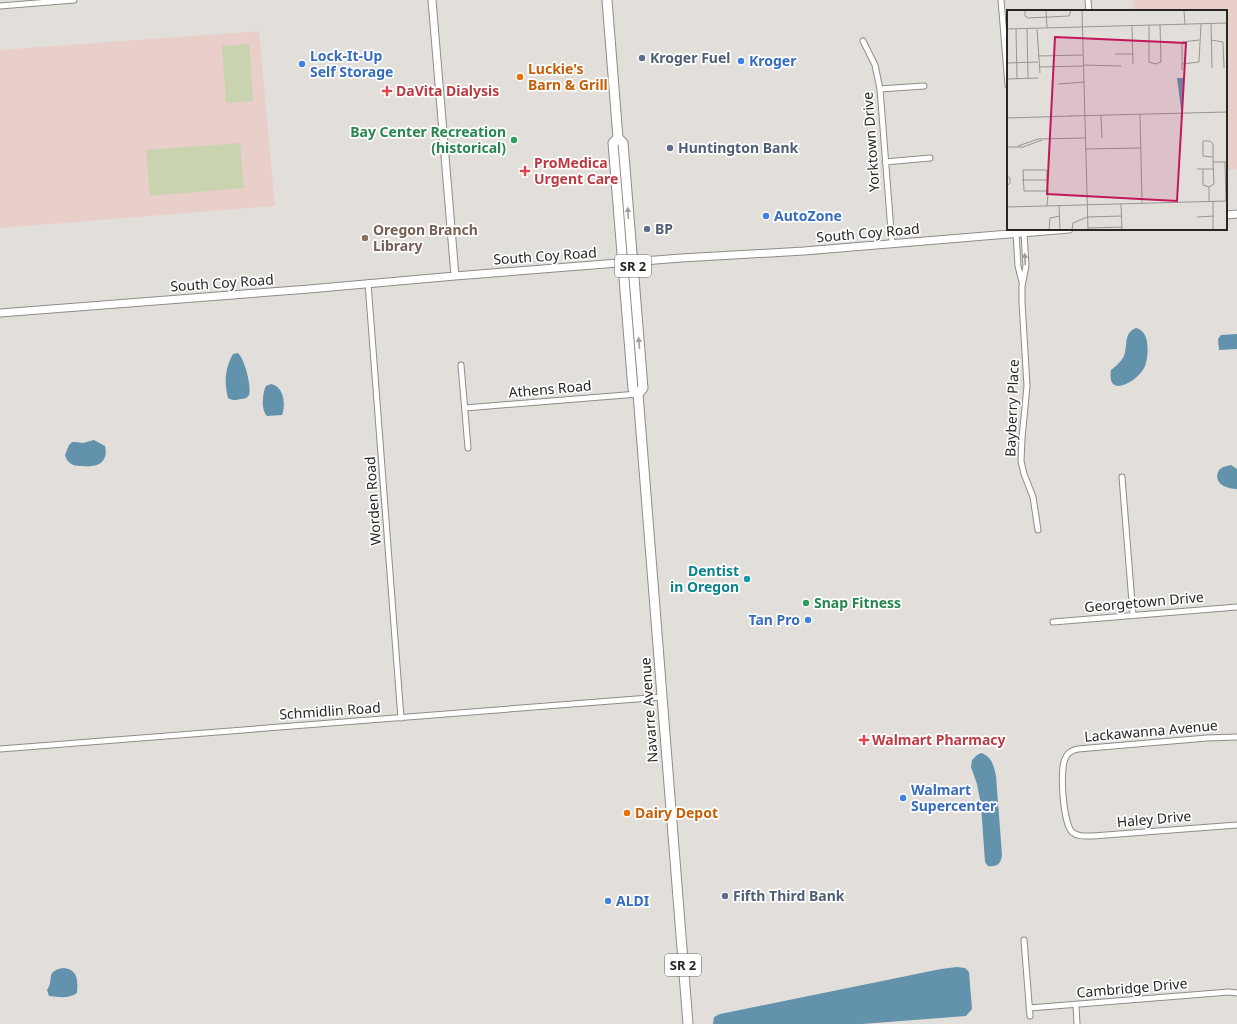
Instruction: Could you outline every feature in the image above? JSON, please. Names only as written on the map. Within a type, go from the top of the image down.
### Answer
[{"type":"highway","name":"Navarre Avenue","points":[[607,0],[618,138],[623,143],[643,388],[638,394]]},
{"type":"highway","name":"Navarre Avenue","points":[[618,138],[613,143],[622,263],[633,389],[638,394],[688,1024]]},
{"type":"highway","points":[[630,356],[634,364],[636,377],[638,380],[642,380]]},
{"type":"street","points":[[0,6],[23,2],[74,0]]},
{"type":"street","points":[[432,0],[454,276]]},
{"type":"street","points":[[1001,0],[1007,73]]},
{"type":"street","points":[[1088,0],[1089,10]]},
{"type":"street","name":"Yorktown Drive","points":[[863,41],[875,65],[880,89],[892,244]]},
{"type":"street","points":[[880,89],[924,86]]},
{"type":"street","points":[[885,162],[930,158]]},
{"type":"street","points":[[1227,216],[1237,214]]},
{"type":"street","name":"South Coy Road","points":[[0,313],[632,262],[892,244],[1053,230]]},
{"type":"street","name":"Bayberry Place","points":[[1020,232],[1026,266],[1022,286],[1022,302],[1027,386],[1021,461],[1024,474],[1033,497],[1038,530]]},
{"type":"street","name":"Worden Road","points":[[368,283],[401,718]]},
{"type":"street","points":[[461,365],[468,448]]},
{"type":"street","name":"Athens Road","points":[[465,408],[638,394]]},
{"type":"street","points":[[1122,477],[1132,615]]},
{"type":"street","name":"Georgetown Drive","points":[[1053,622],[1237,607]]},
{"type":"street","name":"Schmidlin Road","points":[[0,749],[662,697]]},
{"type":"street","name":"Lackawanna Avenue","points":[[1073,833],[1068,827],[1066,819],[1062,774],[1063,762],[1068,753],[1074,750],[1086,748],[1237,737]]},
{"type":"street","name":"Haley Drive","points":[[1073,833],[1080,836],[1093,836],[1237,825]]},
{"type":"street","points":[[1024,940],[1030,1016]]},
{"type":"street","name":"Cambridge Drive","points":[[1029,1008],[1229,992],[1237,993]]},
{"type":"street","points":[[1076,1005],[1077,1024]]},
{"type":"shaded area","points":[[1133,0],[1237,0],[1237,169],[1227,170],[1227,10],[1134,10]]},
{"type":"shaded area","points":[[259,31],[275,206],[0,228],[0,50]]},
{"type":"green space","points":[[249,44],[253,101],[226,103],[222,46]]},
{"type":"green space","points":[[240,143],[244,188],[150,196],[146,150]]},
{"type":"water","points":[[1136,328],[1143,333],[1147,341],[1148,354],[1146,363],[1142,372],[1130,382],[1118,386],[1113,384],[1111,379],[1111,370],[1123,358],[1129,333]]},
{"type":"water","points":[[1237,334],[1237,349],[1219,350],[1218,339],[1221,335]]},
{"type":"water","points":[[238,353],[243,360],[247,372],[250,391],[246,398],[233,400],[228,398],[226,376],[230,359],[233,354]]},
{"type":"water","points":[[271,384],[279,388],[283,396],[284,406],[282,415],[267,416],[265,413],[263,397],[266,386]]},
{"type":"water","points":[[94,440],[105,446],[105,457],[101,463],[92,466],[79,466],[73,465],[68,461],[65,455],[69,445],[72,442],[83,443]]},
{"type":"water","points":[[1231,465],[1237,469],[1237,489],[1229,488],[1221,484],[1217,478],[1219,470],[1223,467]]},
{"type":"water","points":[[981,753],[987,756],[992,762],[996,776],[1002,855],[1000,863],[994,866],[988,866],[985,862],[981,805],[977,784],[971,767],[972,760]]},
{"type":"water","points":[[957,967],[965,968],[969,972],[972,1009],[966,1016],[862,1024],[713,1024],[714,1017],[720,1014]]},
{"type":"water","points":[[64,968],[75,973],[77,980],[77,993],[67,997],[49,996],[47,990],[52,973],[58,969]]},
{"type":"place","name":"Kroger Fuel","points":[[642,58]]},
{"type":"place","name":"Kroger","points":[[741,61]]},
{"type":"place","name":"Lock-It-Up Self Storage","points":[[302,64]]},
{"type":"place","name":"Luckie's Barn & Grill","points":[[520,77]]},
{"type":"place","name":"DaVita Dialysis","points":[[387,91]]},
{"type":"place","name":"Bay Center Recreation (historical)","points":[[514,140]]},
{"type":"place","name":"Huntington Bank","points":[[670,148]]},
{"type":"place","name":"ProMedica Urgent Care","points":[[525,171]]},
{"type":"place","name":"AutoZone","points":[[766,216]]},
{"type":"place","name":"BP","points":[[647,229]]},
{"type":"place","name":"Oregon Branch Library","points":[[365,238]]},
{"type":"place","name":"Dentist in Oregon","points":[[747,579]]},
{"type":"place","name":"Snap Fitness","points":[[806,603]]},
{"type":"place","name":"Tan Pro","points":[[808,620]]},
{"type":"place","name":"Walmart Pharmacy","points":[[864,740]]},
{"type":"place","name":"Walmart Supercenter","points":[[903,798]]},
{"type":"place","name":"Dairy Depot","points":[[627,813]]},
{"type":"place","name":"Fifth Third Bank","points":[[725,896]]},
{"type":"place","name":"ALDI","points":[[608,901]]}]
